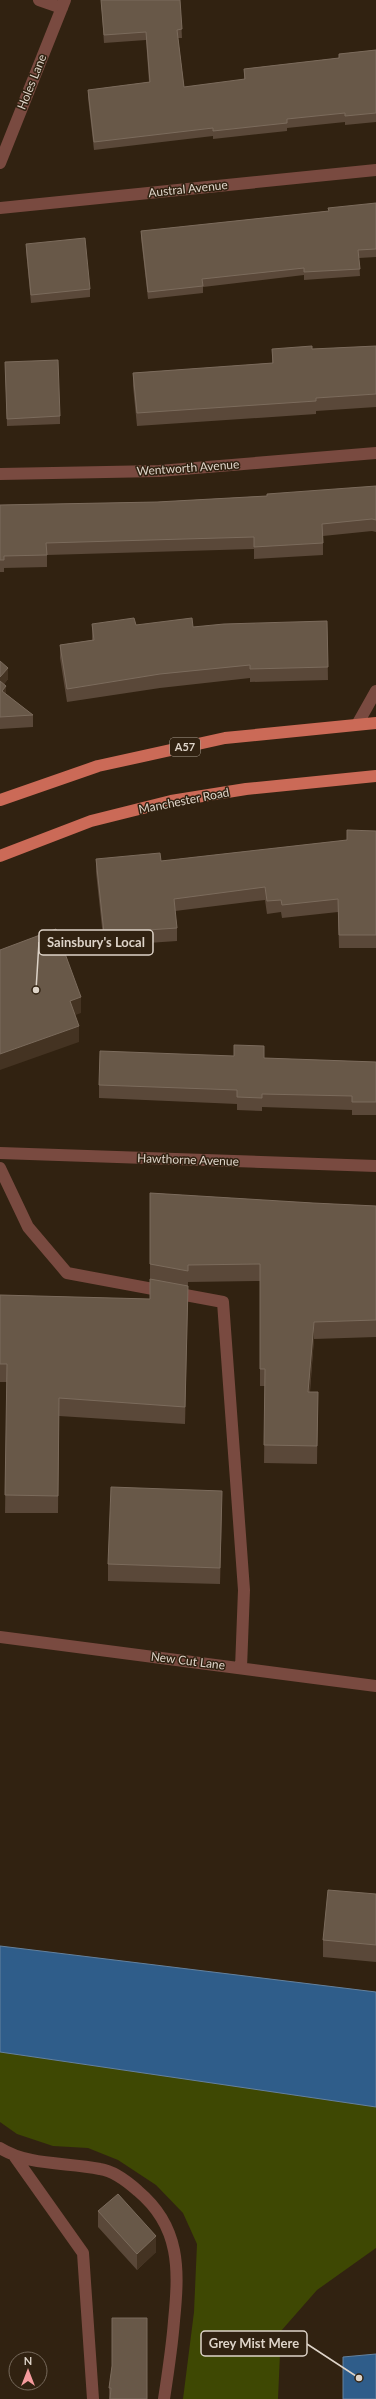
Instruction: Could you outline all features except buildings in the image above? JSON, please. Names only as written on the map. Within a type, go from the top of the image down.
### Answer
[{"type":"main road","name":"A57","points":[[0,800],[98,766],[218,740],[358,723],[376,723]]},
{"type":"main road","name":"Manchester Road","points":[[0,856],[91,821],[171,801],[246,789],[376,776]]},
{"type":"street","points":[[39,0],[63,4]]},
{"type":"street","name":"Holes Lane","points":[[0,163],[63,4]]},
{"type":"street","name":"Austral Avenue","points":[[0,208],[376,170]]},
{"type":"street","name":"Wentworth Avenue","points":[[0,474],[159,471],[376,453]]},
{"type":"street","points":[[358,723],[376,691]]},
{"type":"street","name":"Hawthorne Avenue","points":[[0,1153],[376,1166]]},
{"type":"street","points":[[0,1168],[28,1227],[67,1273],[223,1302],[244,1590],[241,1668]]},
{"type":"street","name":"New Cut Lane","points":[[0,1637],[376,1686]]},
{"type":"street","points":[[0,2148],[15,2157],[101,2169],[126,2181],[144,2196],[163,2218],[173,2240],[177,2261],[177,2292],[164,2399]]},
{"type":"street","points":[[15,2157],[83,2253],[93,2399]]},
{"type":"green space","points":[[0,2052],[376,2107],[376,2248],[317,2290],[281,2331],[278,2399],[183,2399],[194,2312],[197,2244],[183,2213],[156,2185],[118,2160],[88,2148],[53,2146],[17,2134],[0,2122]]},
{"type":"water","points":[[0,1946],[376,1992],[376,2107],[0,2052]]},
{"type":"water","points":[[376,2354],[376,2399],[343,2399],[343,2357]]},
{"type":"place","name":"Sainsbury's Local","points":[[36,990]]},
{"type":"place","name":"Grey Mist Mere","points":[[359,2378]]}]
